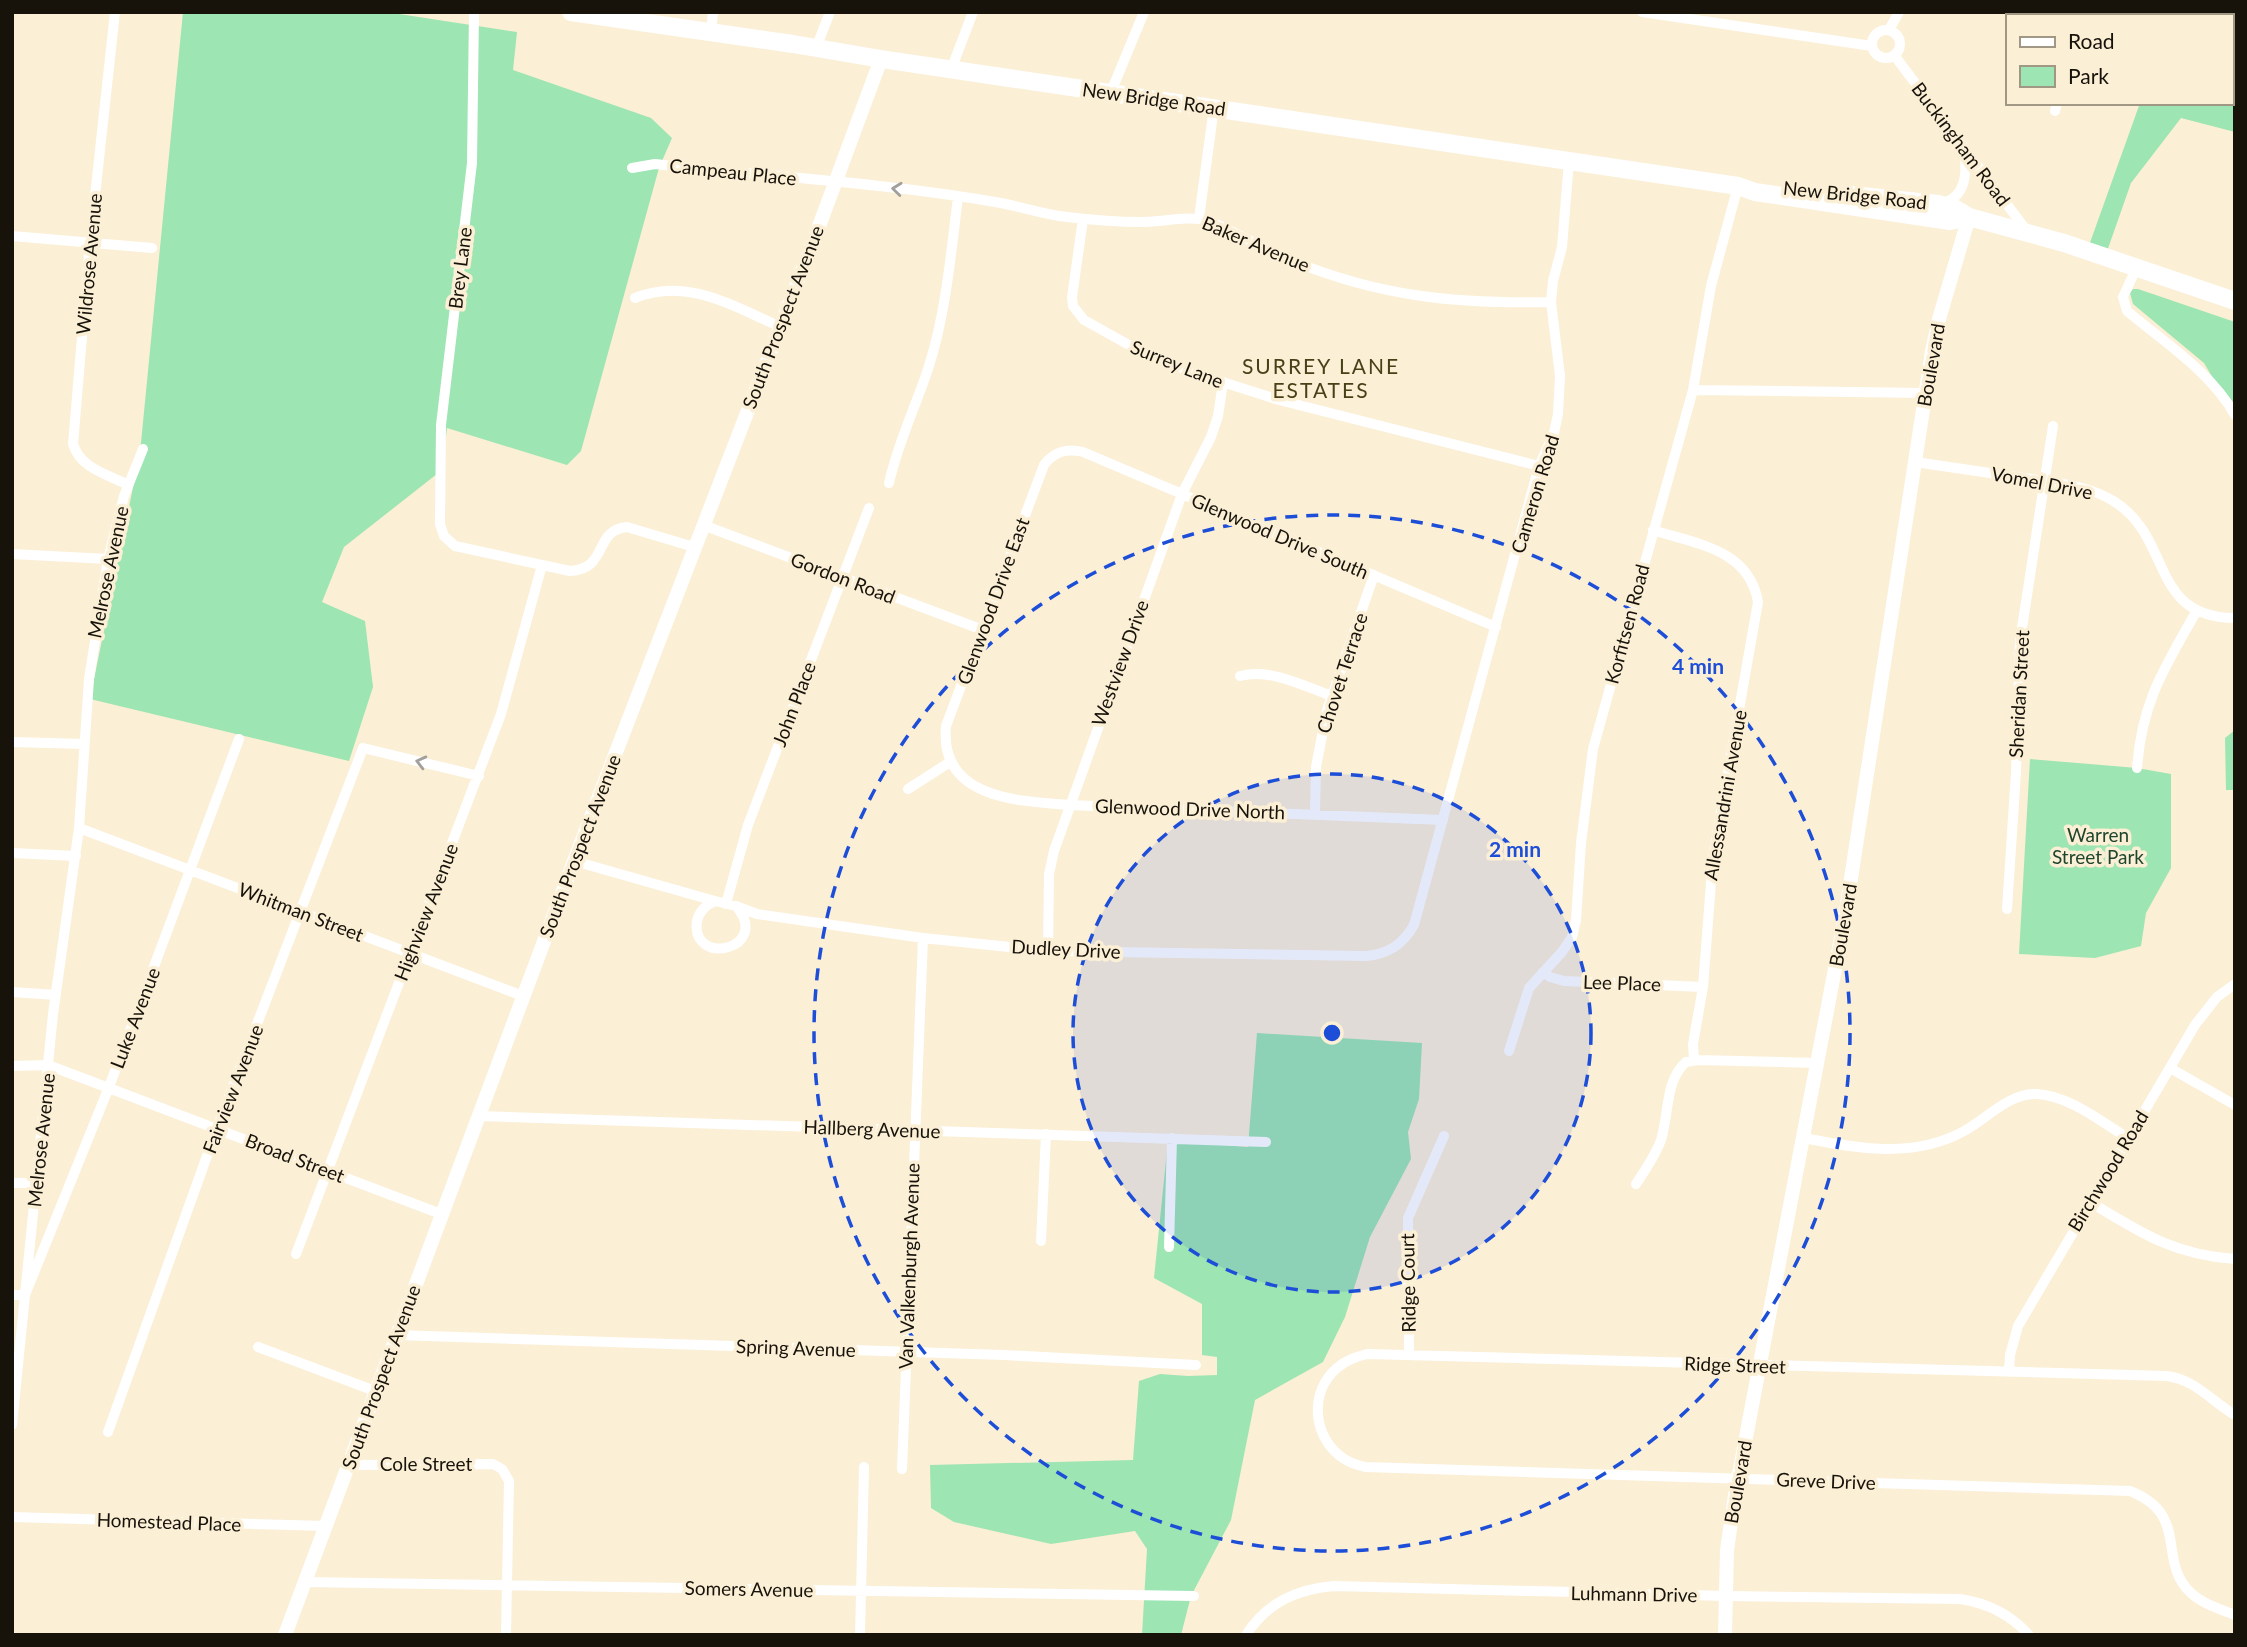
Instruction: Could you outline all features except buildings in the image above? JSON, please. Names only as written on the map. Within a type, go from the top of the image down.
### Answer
[{"type":"main road","name":"New Bridge Road","points":[[571,12],[1738,186],[1755,192],[1950,221],[1969,217]]},
{"type":"main road","name":"New Bridge Road","points":[[1738,186],[1756,185],[1938,204],[1954,208],[1969,217],[2087,251],[2235,301]]},
{"type":"street","name":"Wildrose Avenue","points":[[115,12],[90,242],[73,444],[80,460],[128,485]]},
{"type":"street","name":"Brey Lane","points":[[474,12],[472,163],[441,425],[440,524],[444,536],[455,546],[542,565]]},
{"type":"street","points":[[711,32],[713,12]]},
{"type":"street","points":[[816,48],[830,12]]},
{"type":"street","points":[[951,70],[973,12]]},
{"type":"street","points":[[1111,93],[1144,12]]},
{"type":"street","points":[[1135,37],[1151,12]]},
{"type":"street","points":[[1642,12],[1690,16],[1872,46]]},
{"type":"street","points":[[1889,30],[1899,12]]},
{"type":"street","points":[[1889,30],[1895,33],[1900,41],[1898,50],[1894,55],[1882,57],[1872,46],[1873,39],[1878,32],[1889,30]]},
{"type":"street","name":"Buckingham Road","points":[[1894,55],[2029,233]]},
{"type":"street","name":"South Prospect Avenue","points":[[285,1635],[574,861],[881,59]]},
{"type":"street","points":[[1199,218],[1214,107]]},
{"type":"street","points":[[1938,204],[1954,198],[1962,188],[1966,171],[1963,146]]},
{"type":"street","name":"Cameron Road","points":[[1397,946],[1414,925],[1539,466],[1558,414],[1560,376],[1551,302],[1553,281],[1562,247],[1569,161]]},
{"type":"street","name":"Campeau Place","points":[[632,169],[656,164],[835,183]]},
{"type":"street","name":"Baker Avenue","points":[[835,183],[997,202],[1023,210],[1083,219],[1143,222],[1199,218],[1292,261],[1385,290],[1449,301],[1551,302]]},
{"type":"street","name":"Korfitsen Road","points":[[1509,1051],[1529,988],[1572,937],[1593,749],[1693,390],[1711,286],[1738,186]]},
{"type":"street","points":[[889,483],[894,458],[933,349],[958,197]]},
{"type":"street","name":"Boulevard","points":[[1725,1635],[1729,1536],[1738,1478],[1853,872],[1939,319],[1969,217]]},
{"type":"street","name":"Surrey Lane","points":[[1083,219],[1072,297],[1078,314],[1129,345],[1223,383],[1279,400],[1539,466]]},
{"type":"street","points":[[12,236],[152,248]]},
{"type":"street","points":[[2136,269],[2123,297],[2127,311],[2196,368],[2235,415]]},
{"type":"street","points":[[635,298],[660,290],[691,290],[779,326]]},
{"type":"street","name":"Westview Drive","points":[[1048,951],[1049,874],[1054,851],[1182,494],[1211,437],[1218,416],[1223,383]]},
{"type":"street","points":[[1693,390],[1926,393]]},
{"type":"street","name":"Sheridan Street","points":[[2007,909],[2020,641],[2053,426]]},
{"type":"street","name":"Melrose Avenue","points":[[12,1425],[48,1065],[79,828],[89,679],[108,559],[128,485],[143,449]]},
{"type":"street","name":"Glenwood Drive South","points":[[1063,450],[1083,452],[1496,627]]},
{"type":"street","name":"Glenwood Drive East","points":[[950,762],[945,738],[946,726],[1044,465],[1049,458],[1063,450]]},
{"type":"street","name":"Vomel Drive","points":[[1915,462],[2092,490],[2115,502],[2128,512],[2148,537],[2169,582],[2187,605],[2196,611]]},
{"type":"street","name":"John Place","points":[[726,904],[748,825],[869,508]]},
{"type":"street","name":"Gordon Road","points":[[703,525],[983,631]]},
{"type":"street","points":[[542,565],[570,571],[588,568],[600,554],[606,536],[627,527],[694,547]]},
{"type":"street","name":"Allessandrini Avenue","points":[[1653,530],[1727,555],[1737,562],[1751,579],[1758,602],[1713,857],[1703,987],[1693,1044],[1694,1060]]},
{"type":"street","points":[[12,554],[108,559]]},
{"type":"street","name":"Highview Avenue","points":[[296,1254],[479,776],[516,664],[542,565]]},
{"type":"street","name":"Chovet Terrace","points":[[1315,814],[1320,738],[1374,575]]},
{"type":"street","points":[[2137,768],[2142,727],[2151,695],[2196,611],[2207,616],[2235,618]]},
{"type":"street","points":[[1240,676],[1257,673],[1271,675],[1332,696]]},
{"type":"street","name":"Luke Avenue","points":[[25,1295],[108,1087],[239,739]]},
{"type":"street","points":[[12,742],[84,744]]},
{"type":"street","name":"Fairview Avenue","points":[[108,1432],[217,1128],[363,748],[479,776]]},
{"type":"street","points":[[908,789],[950,762]]},
{"type":"street","name":"Glenwood Drive North","points":[[950,762],[966,782],[977,788],[1020,799],[1069,804],[1443,820]]},
{"type":"street","name":"Whitman Street","points":[[79,828],[523,996]]},
{"type":"street","points":[[12,853],[76,856]]},
{"type":"street","name":"Dudley Drive","points":[[574,861],[757,914],[923,939],[1048,951],[1366,956],[1397,946]]},
{"type":"street","name":"Van Valkenburgh Avenue","points":[[902,1469],[923,939]]},
{"type":"street","name":"Lee Place","points":[[1544,972],[1564,981],[1703,987]]},
{"type":"street","name":"Birchwood Road","points":[[2009,1373],[2010,1355],[2018,1326],[2090,1202],[2204,1012],[2217,997],[2235,984]]},
{"type":"street","points":[[12,992],[56,995]]},
{"type":"street","points":[[1636,1184],[1656,1152],[1675,1075],[1686,1062],[1818,1063]]},
{"type":"street","points":[[12,1066],[48,1065]]},
{"type":"street","name":"Broad Street","points":[[48,1065],[441,1214]]},
{"type":"street","points":[[2170,1068],[2235,1105]]},
{"type":"street","points":[[1804,1138],[1871,1150],[1926,1146],[1965,1131],[2004,1104],[2036,1094],[2053,1096],[2067,1102],[2128,1138]]},
{"type":"street","name":"Hallberg Avenue","points":[[478,1116],[1266,1142]]},
{"type":"street","points":[[1041,1241],[1046,1134]]},
{"type":"street","name":"Ridge Court","points":[[1409,1354],[1408,1218],[1444,1136]]},
{"type":"street","points":[[1169,1247],[1172,1138]]},
{"type":"street","points":[[12,1183],[37,1183]]},
{"type":"street","points":[[2090,1202],[2137,1231],[2178,1250],[2207,1257],[2235,1259]]},
{"type":"street","points":[[12,1295],[25,1295]]},
{"type":"street","name":"Spring Avenue","points":[[396,1335],[906,1352],[1196,1365]]},
{"type":"street","points":[[258,1347],[375,1391]]},
{"type":"street","name":"Ridge Street","points":[[1348,1461],[1340,1457],[1323,1437],[1318,1414],[1319,1396],[1337,1368],[1350,1359],[1367,1354],[2180,1378],[2193,1383],[2235,1415]]},
{"type":"street","name":"Greve Drive","points":[[1348,1461],[1365,1467],[2130,1491],[2151,1502],[2167,1521],[2176,1568],[2186,1588],[2202,1601],[2235,1615]]},
{"type":"street","name":"Cole Street","points":[[349,1465],[493,1464],[502,1469],[509,1481],[507,1586]]},
{"type":"street","points":[[860,1635],[864,1467]]},
{"type":"street","name":"Homestead Place","points":[[12,1517],[326,1526]]},
{"type":"street","name":"Somers Avenue","points":[[304,1582],[1194,1596]]},
{"type":"street","points":[[506,1635],[507,1586]]},
{"type":"street","name":"Luhmann Drive","points":[[1246,1635],[1255,1622],[1282,1600],[1314,1587],[1334,1586],[1960,1599],[2001,1611],[2029,1635]]},
{"type":"green space","points":[[183,12],[386,12],[517,32],[513,70],[651,118],[672,138],[659,168],[581,451],[567,465],[447,428],[442,470],[344,547],[322,602],[365,621],[373,687],[349,761],[90,699],[140,453]]},
{"type":"green space","points":[[2235,12],[2235,132],[2181,118],[2131,183],[2105,257],[2087,251],[2139,105],[2233,105],[2233,14],[2172,14]]},
{"type":"green space","points":[[2133,289],[2235,322],[2235,415],[2204,363],[2133,304],[2130,293]]},
{"type":"green space","points":[[2235,730],[2235,790],[2226,790],[2225,738]]},
{"type":"green space","name":"Warren Street Park","points":[[2030,759],[2137,768],[2171,774],[2171,868],[2146,913],[2141,946],[2095,958],[2019,954]]},
{"type":"green space","points":[[1257,1033],[1422,1043],[1419,1099],[1408,1132],[1411,1159],[1370,1237],[1345,1317],[1323,1362],[1255,1400],[1231,1520],[1191,1596],[1181,1635],[1142,1635],[1147,1549],[1135,1531],[1051,1544],[954,1522],[931,1508],[930,1465],[1133,1460],[1139,1381],[1160,1374],[1217,1375],[1217,1357],[1202,1355],[1202,1304],[1154,1278],[1168,1141],[1248,1147]]},
{"type":"district","name":"SURREY LANE ESTATES","points":[[1321,379]]}]
